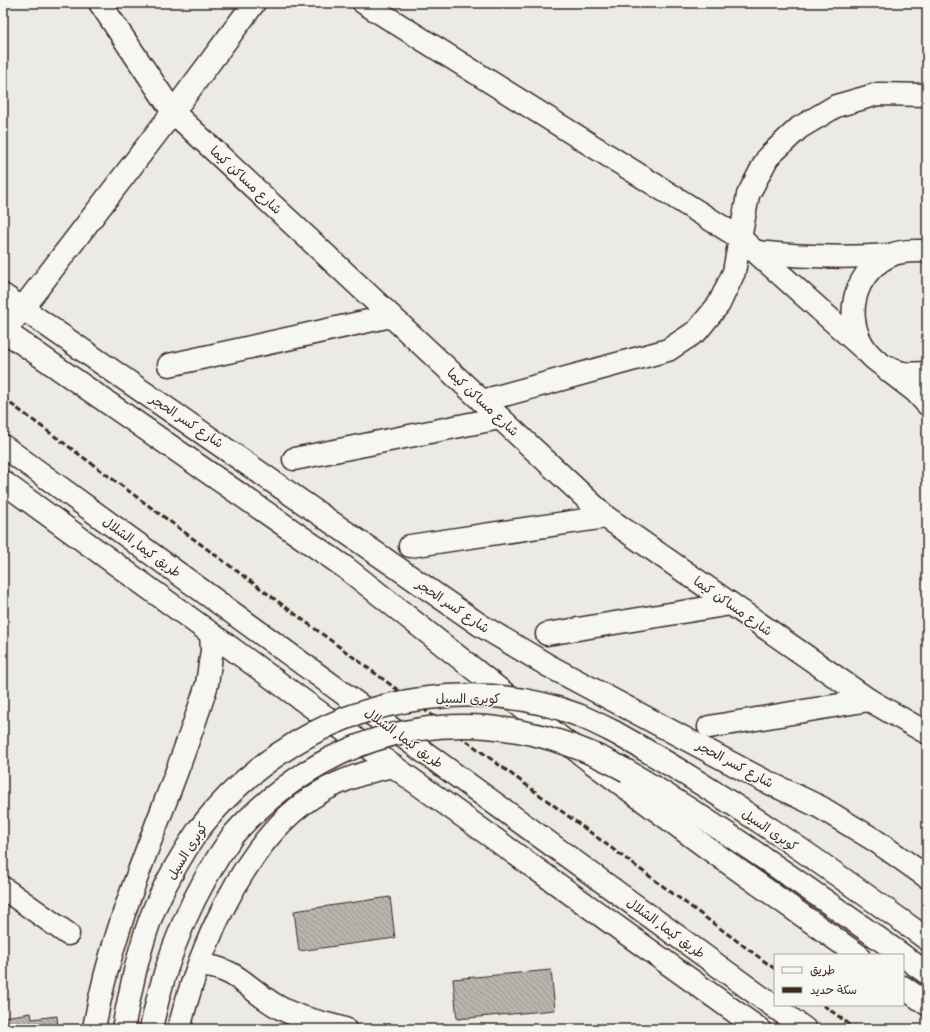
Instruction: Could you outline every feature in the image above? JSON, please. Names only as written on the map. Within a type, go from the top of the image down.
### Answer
[{"type":"main road","name":"شارع مساكن كيما","points":[[100,3],[173,112],[606,517],[869,700],[927,732]]},
{"type":"main road","points":[[254,3],[173,112],[4,330],[346,568],[590,760],[706,847],[857,954]]},
{"type":"main road","points":[[364,3],[740,238],[874,358],[915,391],[927,404]]},
{"type":"main road","points":[[482,401],[668,350],[697,331],[719,304],[734,272],[748,196],[768,157],[799,128],[836,106],[878,94],[927,95]]},
{"type":"main road","points":[[927,239],[875,265],[862,279],[854,297],[852,316],[856,335],[874,358],[903,373],[927,373]]},
{"type":"main road","points":[[757,252],[847,258],[927,251]]},
{"type":"main road","name":"شارع كسر الحجر","points":[[3,295],[250,464],[480,625],[549,666],[761,779],[820,807],[876,840],[927,877]]},
{"type":"main road","points":[[169,365],[391,316]]},
{"type":"main road","points":[[294,459],[500,418]]},
{"type":"main road","name":"طريق كيما, الشلال","points":[[3,446],[805,1029]]},
{"type":"main road","points":[[3,482],[392,766],[759,1029]]},
{"type":"main road","points":[[410,546],[606,517]]},
{"type":"main road","points":[[547,634],[731,604]]},
{"type":"main road","points":[[94,1029],[106,977],[131,892],[207,684],[211,656],[211,634]]},
{"type":"main road","name":"كوبرى السيل","points":[[123,1029],[135,971],[155,908],[182,855],[216,807],[236,787],[280,752],[330,725],[384,706],[440,697],[496,697],[552,707],[579,715],[614,732],[671,763],[927,939]]},
{"type":"main road","points":[[709,726],[869,700]]},
{"type":"main road","points":[[151,1029],[164,974],[186,912],[208,872],[233,835],[252,813],[297,776],[348,749],[376,739],[404,732],[461,725],[519,730],[547,736],[575,745],[602,757],[680,802],[901,954]]},
{"type":"main road","points":[[179,1029],[198,965],[210,938],[236,885],[255,856],[276,829],[292,813],[329,787],[349,777],[392,766]]},
{"type":"main road","points":[[3,888],[68,934]]},
{"type":"main road","points":[[904,956],[927,973]]},
{"type":"main road","points":[[198,965],[224,969],[235,975],[274,1004],[286,1011],[345,1029]]},
{"type":"main road","points":[[904,988],[927,1004]]},
{"type":"building","points":[[390,897],[395,938],[299,951],[294,911]]},
{"type":"building","points":[[551,970],[555,1010],[457,1019],[453,979]]},
{"type":"building","points":[[31,1013],[32,1019],[57,1016],[58,1029],[3,1029],[3,1017]]},
{"type":"railway","points":[[3,398],[774,968]]},
{"type":"railway","points":[[824,1006],[856,1029]]}]
